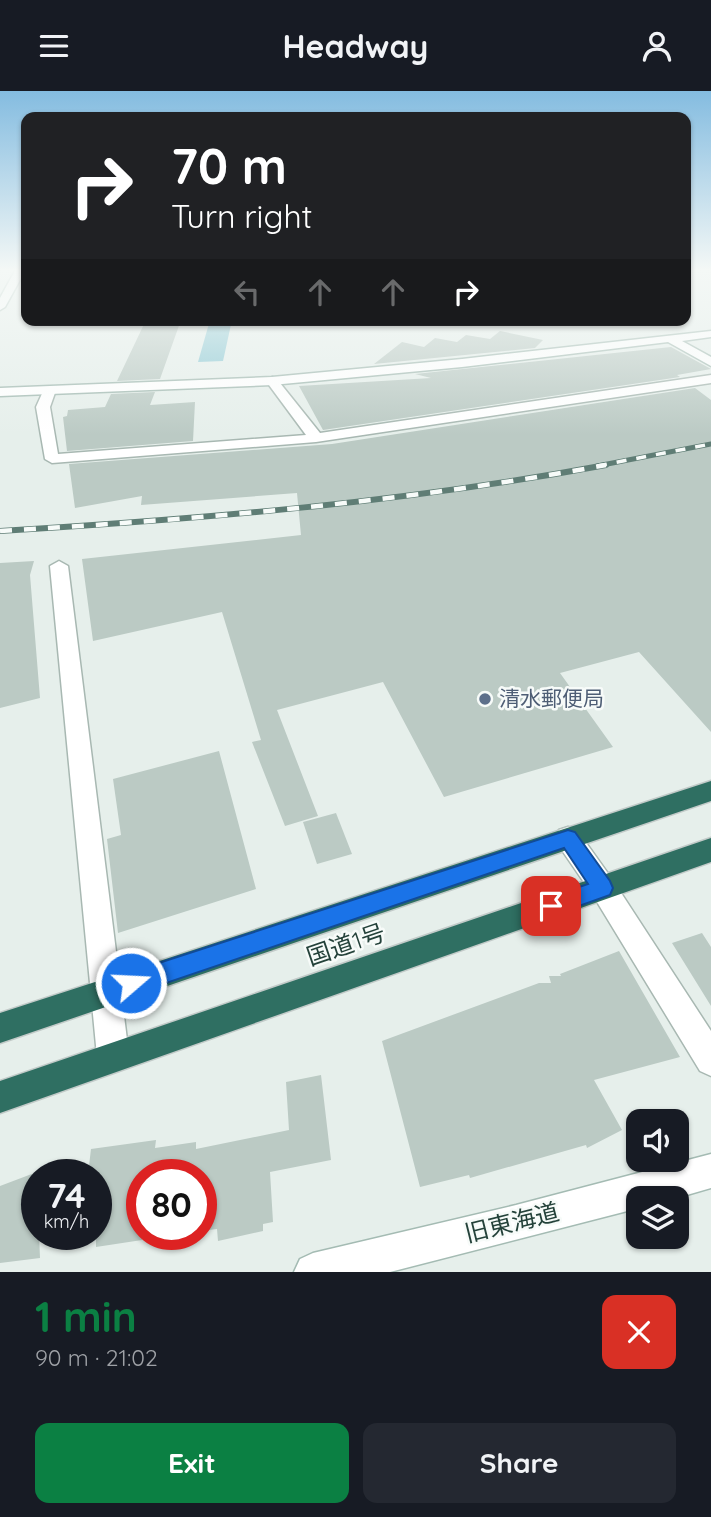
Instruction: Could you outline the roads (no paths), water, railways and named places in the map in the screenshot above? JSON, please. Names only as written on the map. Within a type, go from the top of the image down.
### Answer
[{"type":"highway","name":"国道1号","points":[[0,1028],[711,791]]},
{"type":"highway","name":"国道1号","points":[[0,1097],[711,850]]},
{"type":"street","points":[[0,392],[272,381],[711,334]]},
{"type":"street","points":[[672,340],[711,362]]},
{"type":"street","points":[[50,390],[43,407],[52,459],[316,438],[711,379]]},
{"type":"street","points":[[272,381],[316,438]]},
{"type":"street","points":[[59,566],[113,1056]]},
{"type":"street","points":[[568,838],[603,888],[711,1060]]},
{"type":"street","name":"旧東海道","points":[[313,1272],[516,1223],[711,1171]]},
{"type":"water","points":[[208,326],[231,326],[223,361],[198,362]]},
{"type":"railway","points":[[597,466],[711,444]]},
{"type":"railway","points":[[0,531],[152,521],[380,499],[606,465]]},
{"type":"place","name":"清水郵便局","points":[[485,699]]}]
